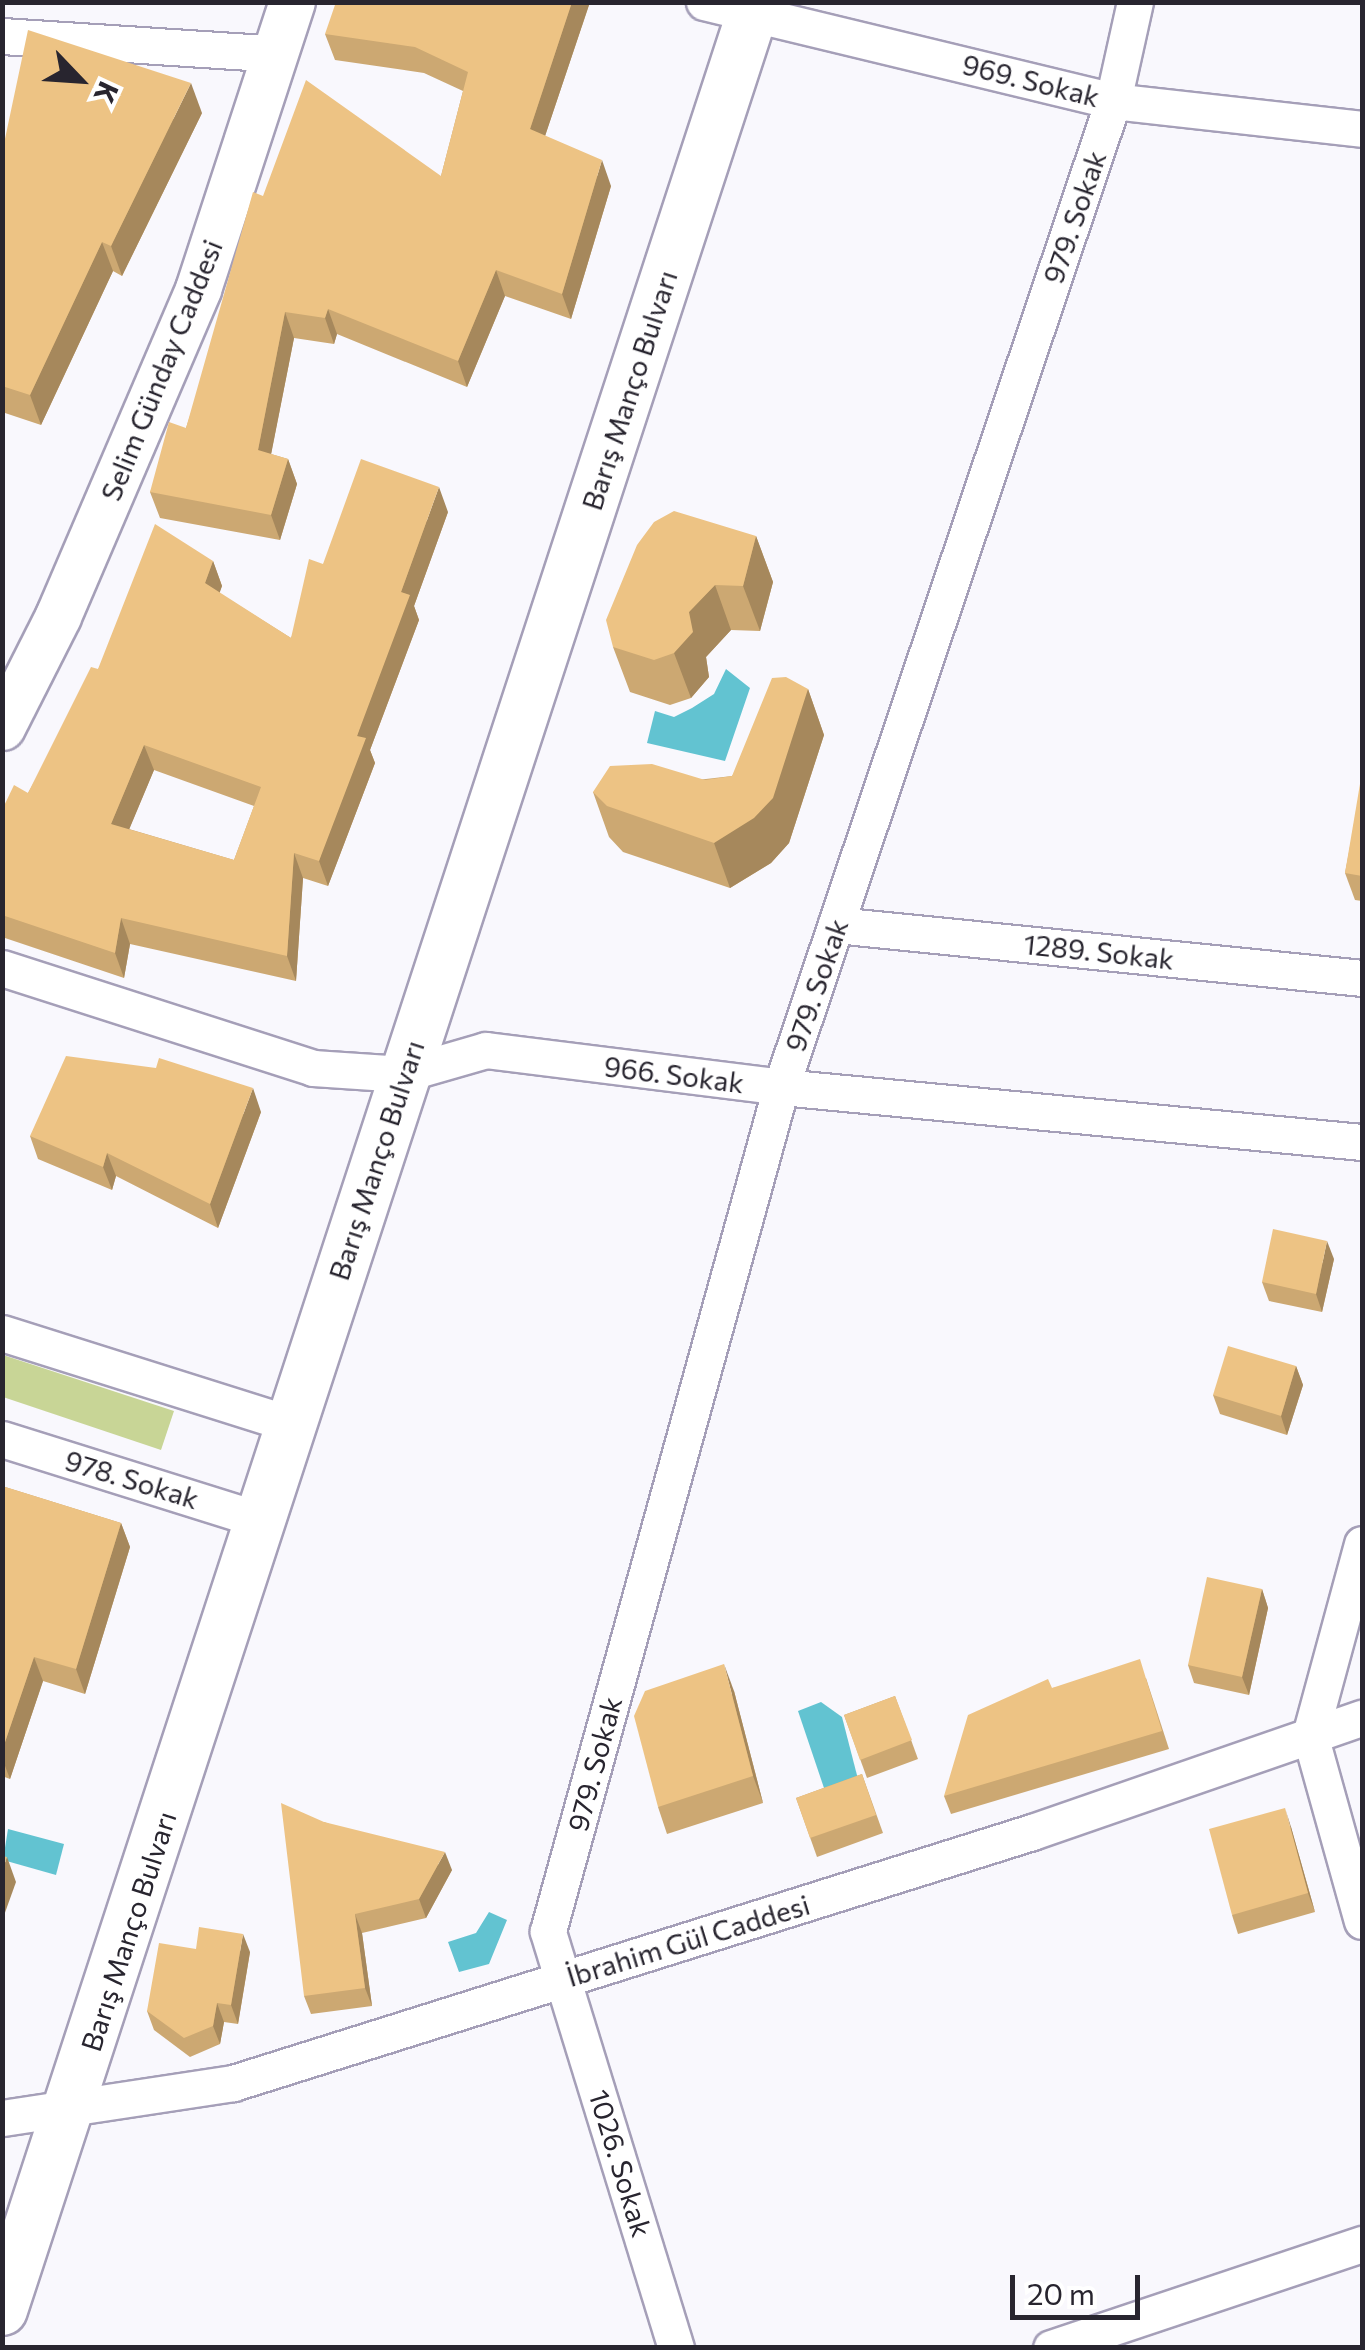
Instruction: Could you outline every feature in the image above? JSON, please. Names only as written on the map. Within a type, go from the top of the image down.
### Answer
[{"type":"main road","name":"Barış Manço Bulvarı","points":[[2,2310],[403,1074],[756,5]]},
{"type":"street","name":"Selim Günday Caddesi","points":[[2,727],[58,616],[198,289],[292,2]]},
{"type":"street","name":"969. Sokak","points":[[704,2],[756,5],[1113,101],[1362,129]]},
{"type":"street","name":"979. Sokak","points":[[566,1978],[548,1930],[782,1087],[1113,101],[1135,2]]},
{"type":"street","points":[[2,36],[277,54]]},
{"type":"street","name":"1289. Sokak","points":[[836,925],[1362,978]]},
{"type":"street","name":"966. Sokak","points":[[2,968],[314,1068],[403,1074],[486,1050],[782,1087],[1362,1142]]},
{"type":"street","points":[[2,1333],[292,1425]]},
{"type":"street","name":"978. Sokak","points":[[2,1439],[261,1520]]},
{"type":"street","points":[[1362,1544],[1310,1735],[1362,1921]]},
{"type":"street","name":"İbrahim Gül Caddesi","points":[[2,2118],[233,2083],[1032,1832],[1362,1718]]},
{"type":"street","name":"1026. Sokak","points":[[566,1978],[676,2348]]},
{"type":"street","points":[[1051,2348],[1362,2244]]},
{"type":"green space","points":[[3,1355],[174,1411],[161,1450],[3,1397]]},
{"type":"water","points":[[726,669],[750,688],[725,761],[647,743],[655,711],[674,717],[692,708],[714,694]]},
{"type":"water","points":[[821,1702],[842,1717],[859,1783],[825,1791],[798,1711]]},
{"type":"water","points":[[8,1829],[64,1844],[56,1875],[3,1860]]},
{"type":"water","points":[[489,1912],[507,1920],[489,1964],[459,1972],[448,1942],[476,1933]]},
{"type":"building","points":[[336,2],[572,2],[530,129],[602,160],[562,294],[496,270],[458,361],[328,309],[325,318],[285,312],[258,450],[288,459],[271,515],[150,492],[169,422],[186,428],[253,192],[263,196],[306,80],[441,176],[468,72],[415,47],[325,34]]},
{"type":"building","points":[[28,30],[191,83],[111,246],[102,242],[30,395],[2,386],[2,153]]},
{"type":"building","points":[[361,459],[439,487],[401,592],[410,595],[357,736],[366,738],[319,861],[294,853],[287,956],[121,918],[115,953],[2,915],[2,810],[14,785],[28,793],[91,667],[98,669],[155,524],[213,561],[205,583],[291,638],[309,559],[323,564]],"holes":[[[144,745],[261,787],[234,860],[111,824]]]},
{"type":"building","points":[[674,511],[756,536],[743,586],[715,585],[689,612],[693,632],[674,653],[654,660],[613,647],[606,620],[637,545],[654,522]]},
{"type":"building","points":[[786,677],[808,689],[773,798],[754,818],[714,843],[607,806],[593,792],[610,766],[652,764],[705,780],[732,776],[772,678]]},
{"type":"building","points":[[1362,784],[1362,876],[1345,873]]},
{"type":"building","points":[[66,1056],[156,1068],[159,1058],[253,1088],[210,1204],[107,1153],[103,1167],[30,1136]]},
{"type":"building","points":[[1273,1229],[1327,1241],[1316,1294],[1262,1282]]},
{"type":"building","points":[[1228,1346],[1296,1366],[1281,1416],[1213,1395]]},
{"type":"building","points":[[2,1486],[121,1523],[76,1669],[34,1657],[2,1751]]},
{"type":"building","points":[[1207,1577],[1262,1589],[1242,1677],[1188,1665]]},
{"type":"building","points":[[1140,1659],[1162,1731],[944,1796],[968,1715],[1048,1679],[1052,1688]]},
{"type":"building","points":[[724,1664],[753,1776],[658,1807],[634,1716],[645,1691]]},
{"type":"building","points":[[895,1696],[912,1740],[860,1760],[844,1715]]},
{"type":"building","points":[[862,1774],[876,1815],[810,1838],[796,1798]]},
{"type":"building","points":[[281,1803],[324,1822],[445,1852],[419,1899],[355,1914],[365,1988],[304,1996]]},
{"type":"building","points":[[1285,1808],[1308,1893],[1232,1915],[1209,1829]]},
{"type":"building","points":[[199,1927],[243,1934],[231,2005],[217,2003],[213,2026],[184,2038],[147,2011],[159,1943],[196,1949]]}]
